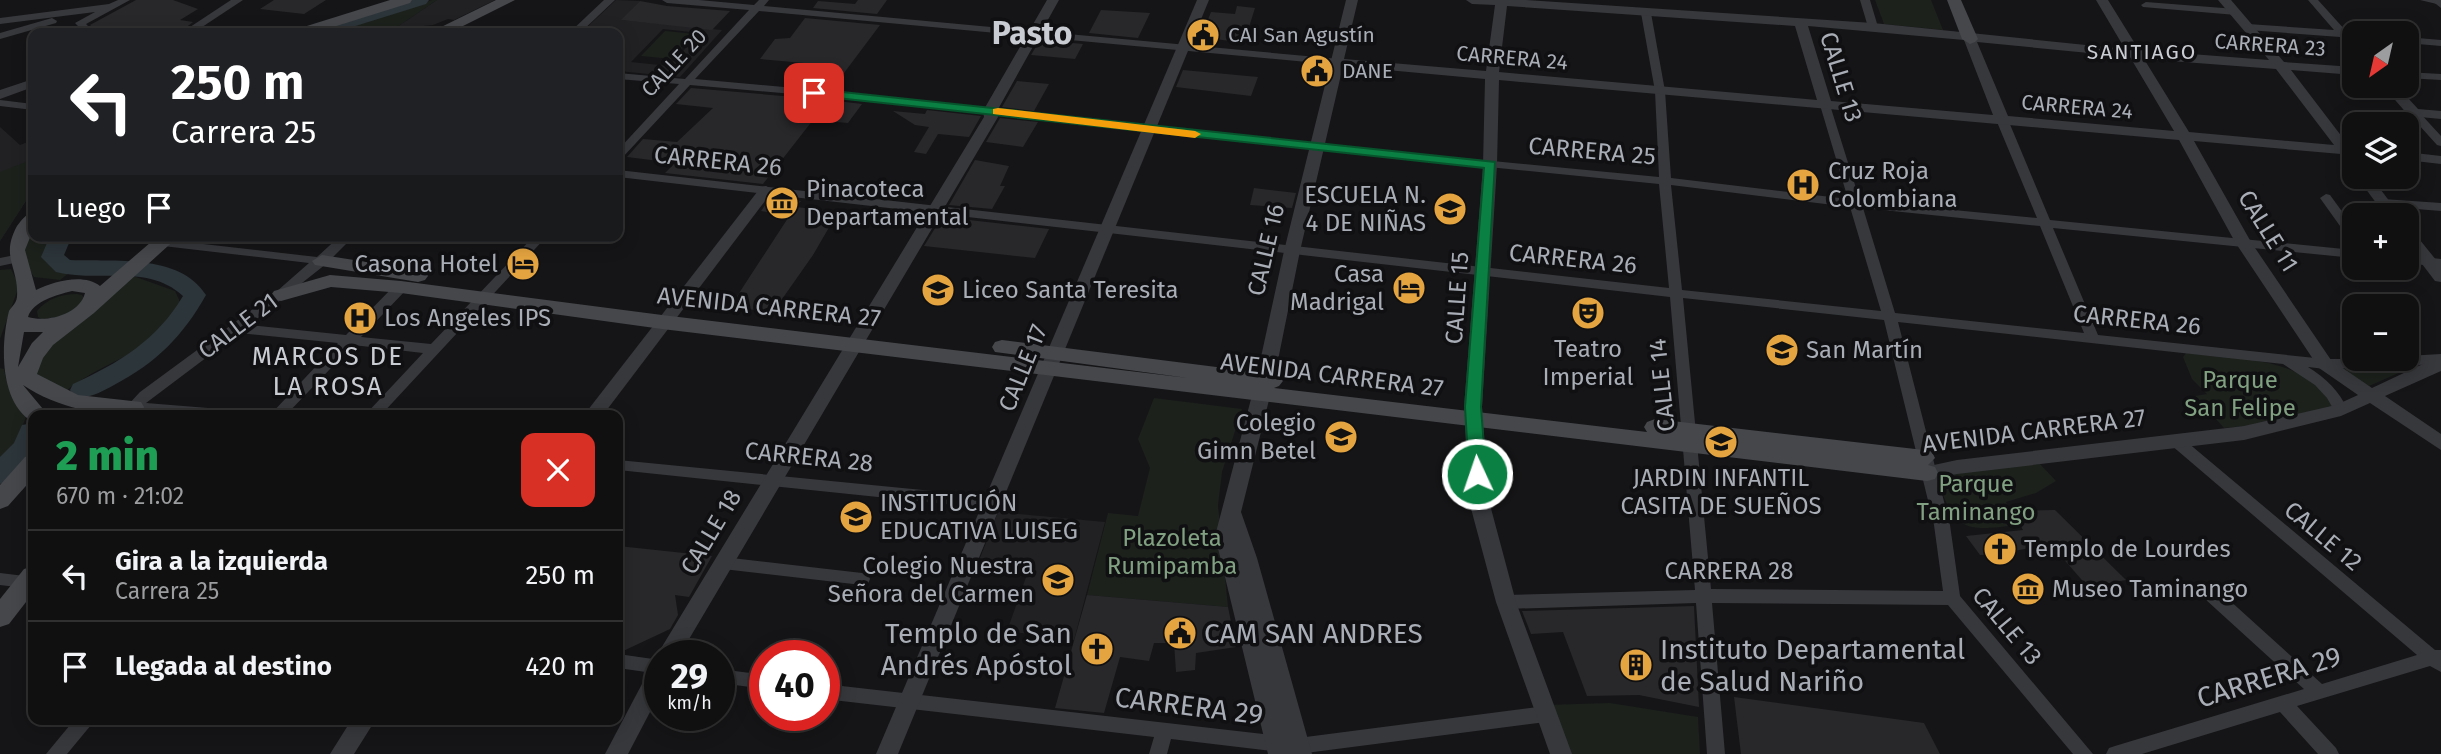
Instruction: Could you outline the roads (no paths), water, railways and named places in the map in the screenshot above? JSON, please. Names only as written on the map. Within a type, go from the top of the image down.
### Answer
[{"type":"main road","points":[[315,28],[405,0]]},
{"type":"main road","points":[[448,28],[508,0]]},
{"type":"main road","points":[[1944,0],[1966,38]]},
{"type":"main road","points":[[1954,0],[1966,38]]},
{"type":"main road","points":[[28,226],[8,260],[28,286],[22,312],[5,357],[4,369],[6,379],[30,408]]},
{"type":"main road","points":[[124,410],[72,402],[45,390],[26,376],[29,360],[42,343],[163,242]]},
{"type":"main road","name":"AVENIDA CARRERA 27","points":[[326,271],[401,287],[487,293]]},
{"type":"main road","name":"AVENIDA CARRERA 27","points":[[281,295],[326,271],[667,316],[1926,465]]},
{"type":"main road","points":[[83,285],[95,292],[84,310],[42,326],[24,324],[22,312],[46,292],[83,285]]},
{"type":"main road","points":[[0,500],[28,469]]},
{"type":"main road","points":[[0,617],[28,585]]},
{"type":"street","points":[[85,28],[80,23],[125,0]]},
{"type":"street","points":[[194,28],[238,0]]},
{"type":"street","points":[[579,28],[610,0]]},
{"type":"street","name":"CARRERA 24","points":[[667,0],[1185,46],[1492,78],[2342,149]]},
{"type":"street","name":"CALLE 20","points":[[623,151],[764,0]]},
{"type":"street","name":"CALLE 18","points":[[677,640],[861,338],[935,208],[991,117],[990,111],[1053,0]]},
{"type":"street","name":"CALLE 17","points":[[887,754],[1203,0]]},
{"type":"street","name":"CALLE 16","points":[[1288,750],[1225,536],[1263,387],[1292,251],[1352,0]]},
{"type":"street","name":"CARRERA 23","points":[[1472,0],[1873,27],[2136,54],[2342,70]]},
{"type":"street","name":"CALLE 13","points":[[1865,0],[1873,27]]},
{"type":"street","name":"CALLE 11","points":[[2102,0],[2184,136],[2243,242],[2325,364],[2441,443]]},
{"type":"street","points":[[2224,0],[2342,141]]},
{"type":"street","points":[[2313,0],[2342,34]]},
{"type":"street","points":[[2425,0],[2440,2]]},
{"type":"street","name":"CALLE 15","points":[[1501,1],[1492,78],[1490,165],[1473,413],[1479,501],[1506,602],[1561,754]]},
{"type":"street","points":[[2146,5],[2236,12]]},
{"type":"street","points":[[0,21],[107,7]]},
{"type":"street","points":[[0,36],[93,9]]},
{"type":"street","name":"CALLE 14","points":[[1646,13],[1660,91],[1665,181],[1690,438],[1716,754]]},
{"type":"street","points":[[0,27],[33,16]]},
{"type":"street","name":"CALLE 13","points":[[1801,23],[1890,317],[1942,525],[1952,598],[2084,754]]},
{"type":"street","points":[[2248,27],[2342,34]]},
{"type":"street","points":[[1966,38],[2093,338]]},
{"type":"street","points":[[2419,41],[2441,43]]},
{"type":"street","points":[[2419,76],[2441,77]]},
{"type":"street","name":"CARRERA 25","points":[[623,77],[839,94],[1317,148],[1665,181],[1856,204],[2342,253]]},
{"type":"street","points":[[0,95],[28,85]]},
{"type":"street","points":[[2401,98],[2413,112]]},
{"type":"street","points":[[0,103],[28,106]]},
{"type":"street","points":[[2419,113],[2441,115]]},
{"type":"street","points":[[2419,119],[2441,143]]},
{"type":"street","points":[[2419,157],[2441,160]]},
{"type":"street","name":"CARRERA 26","points":[[623,174],[1292,251],[2325,364],[2441,359]]},
{"type":"street","points":[[2373,189],[2383,203]]},
{"type":"street","points":[[597,410],[766,190]]},
{"type":"street","points":[[2326,198],[2342,220]]},
{"type":"street","points":[[2419,206],[2441,208]]},
{"type":"street","name":"AVENIDA CARRERA 27","points":[[181,242],[326,271]]},
{"type":"street","points":[[326,271],[344,242]]},
{"type":"street","points":[[377,410],[535,242]]},
{"type":"street","points":[[2419,245],[2436,262],[2441,277]]},
{"type":"street","points":[[282,410],[401,287]]},
{"type":"street","name":"CALLE 21","points":[[132,410],[145,395],[281,295]]},
{"type":"street","points":[[238,328],[432,349]]},
{"type":"street","points":[[2267,356],[2291,363],[2311,374],[2328,388],[2341,410]]},
{"type":"street","name":"AVENIDA CARRERA 27","points":[[1926,465],[1957,467],[2244,433],[2341,410],[2431,367],[2441,365]]},
{"type":"street","name":"CALLE 12","points":[[2176,441],[2438,659]]},
{"type":"street","name":"CARRERA 28","points":[[623,465],[994,503]]},
{"type":"street","points":[[723,563],[862,579]]},
{"type":"street","points":[[0,579],[28,580]]},
{"type":"street","points":[[2211,594],[2318,691]]},
{"type":"street","name":"CARRERA 28","points":[[1506,602],[1704,596],[1952,598]]},
{"type":"street","name":"CARRERA 29","points":[[2115,754],[2318,691],[2438,659]]},
{"type":"street","points":[[623,662],[644,666]]},
{"type":"street","name":"CARRERA 29","points":[[840,693],[1165,730],[1288,750],[1546,714]]},
{"type":"street","points":[[616,754],[644,700]]},
{"type":"street","points":[[2282,702],[2330,754]]},
{"type":"street","points":[[55,754],[82,725]]},
{"type":"street","points":[[341,754],[361,725]]},
{"type":"street","points":[[1158,754],[1165,730]]},
{"type":"waterway","points":[[332,28],[420,0]]},
{"type":"waterway","points":[[58,242],[52,257],[64,267],[154,271],[177,278],[195,295],[174,328],[148,353],[118,373],[82,390]]},
{"type":"waterway","points":[[0,474],[25,447],[28,439]]},
{"type":"place","name":"CAI San Agustín","points":[[1203,35]]},
{"type":"place","name":"DANE","points":[[1317,71]]},
{"type":"place","name":"Cruz Roja Colombiana","points":[[1803,185]]},
{"type":"place","name":"Pinacoteca Departamental","points":[[782,203]]},
{"type":"place","name":"ESCUELA N. 4 DE NIÑAS","points":[[1450,209]]},
{"type":"place","name":"Casona Hotel","points":[[523,264]]},
{"type":"place","name":"Casa Madrigal","points":[[1409,288]]},
{"type":"place","name":"Liceo Santa Teresita","points":[[938,290]]},
{"type":"place","name":"Teatro Imperial","points":[[1588,313]]},
{"type":"place","name":"Los Angeles IPS","points":[[360,318]]},
{"type":"place","name":"San Martín","points":[[1782,350]]},
{"type":"place","name":"Colegio Gimn Betel","points":[[1341,437]]},
{"type":"place","name":"JARDIN INFANTIL CASITA DE SUEÑOS","points":[[1721,442]]},
{"type":"place","name":"INSTITUCIÓN EDUCATIVA LUISEG","points":[[856,517]]},
{"type":"place","name":"Templo de Lourdes","points":[[2000,549]]},
{"type":"place","name":"Colegio Nuestra Señora del Carmen","points":[[1058,580]]},
{"type":"place","name":"Museo Taminango","points":[[2028,589]]},
{"type":"place","name":"CAM SAN ANDRES","points":[[1180,633]]},
{"type":"place","name":"Templo de San Andrés Apóstol","points":[[1097,649]]},
{"type":"place","name":"Instituto Departamental de Salud Nariño","points":[[1636,665]]},
{"type":"district","name":"Pasto","points":[[1032,33]]},
{"type":"district","name":"SANTIAGO","points":[[2142,52]]},
{"type":"district","name":"MARCOS DE LA ROSA","points":[[328,371]]},
{"type":"park label","name":"Parque San Felipe","points":[[2240,394]]},
{"type":"park label","name":"Parque Taminango","points":[[1976,498]]},
{"type":"park label","name":"Plazoleta Rumipamba","points":[[1172,552]]}]
